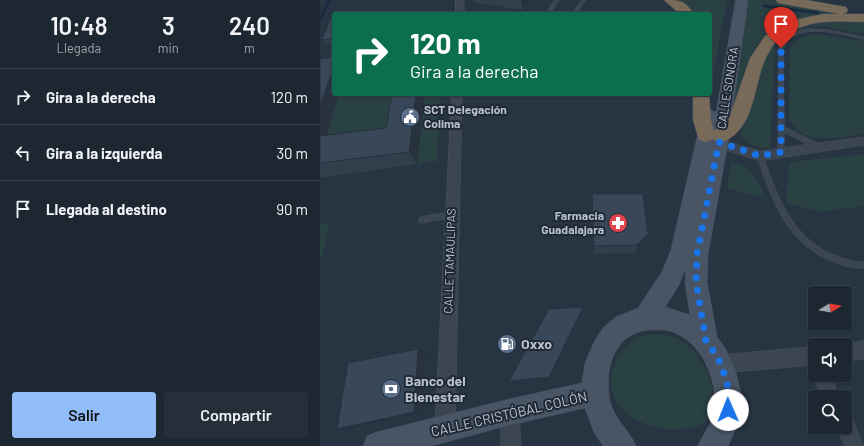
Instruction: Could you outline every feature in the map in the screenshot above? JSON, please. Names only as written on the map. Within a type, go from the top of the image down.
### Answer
[{"type":"highway","points":[[671,0],[683,8],[686,12]]},
{"type":"highway","points":[[783,0],[864,14]]},
{"type":"highway","points":[[836,0],[850,2]]},
{"type":"highway","points":[[701,96],[702,120],[713,138],[737,122],[758,58],[770,39],[785,30],[804,22],[823,18],[864,18]]},
{"type":"street","points":[[460,0],[460,12]]},
{"type":"street","name":"CALLE SONORA","points":[[706,341],[696,282],[697,254],[713,138],[737,4]]},
{"type":"street","name":"CALLE TAMAULIPAS","points":[[445,429],[456,96]]},
{"type":"street","points":[[713,138],[760,156],[864,142]]},
{"type":"street","name":"CALLE SONORA","points":[[646,317],[671,278],[681,250],[713,138]]},
{"type":"street","name":"CALLE SONORA","points":[[622,446],[611,435],[600,415],[595,393],[595,370],[602,350],[613,334],[628,323],[646,317],[667,318],[688,326],[706,341],[721,364],[728,387],[728,410],[722,432],[712,446]]},
{"type":"street","points":[[852,351],[864,350]]},
{"type":"street","points":[[721,364],[808,359]]},
{"type":"street","name":"CALLE CRISTÓBAL COLÓN","points":[[377,446],[510,412],[595,393]]},
{"type":"street","points":[[510,412],[512,446]]},
{"type":"street","points":[[849,434],[855,446]]},
{"type":"lane","points":[[549,12],[557,0]]},
{"type":"lane","points":[[575,12],[584,0]]},
{"type":"lane","points":[[781,152],[781,48],[787,38],[801,32],[820,30],[864,38]]},
{"type":"lane","points":[[781,128],[819,147]]},
{"type":"lane","points":[[760,156],[776,201],[801,240],[829,258],[858,266],[864,265]]},
{"type":"lane","points":[[421,220],[451,215]]},
{"type":"green space","points":[[680,0],[727,0],[712,80],[712,12],[691,12]]},
{"type":"green space","points":[[749,0],[771,0],[847,13],[821,15],[794,20],[771,31],[761,40],[754,51],[745,72],[733,109],[729,112]]},
{"type":"green space","points":[[864,20],[864,34],[821,26],[799,27],[835,21]]},
{"type":"green space","points":[[816,34],[864,41],[864,134],[832,138],[812,137],[804,134],[796,128],[789,119],[790,50],[794,43],[800,38]]},
{"type":"green space","points":[[775,42],[770,148],[766,148],[750,144],[740,136],[767,53]]},
{"type":"green space","points":[[338,96],[402,96],[395,141],[322,150]]},
{"type":"green space","points":[[425,96],[440,96],[437,161],[417,164]]},
{"type":"green space","points":[[864,154],[864,206],[821,212],[786,203],[789,162]]},
{"type":"green space","points":[[732,161],[750,171],[757,180],[765,199],[727,188]]},
{"type":"green space","points":[[330,222],[322,258],[320,258],[320,224]]},
{"type":"green space","points":[[650,334],[667,335],[679,339],[691,348],[705,367],[712,389],[713,401],[711,412],[706,422],[689,428],[670,429],[651,426],[634,418],[621,407],[612,392],[611,375],[619,355],[626,346],[636,338]]},
{"type":"building","points":[[330,20],[332,20],[332,39],[322,40]]},
{"type":"building","points":[[332,57],[332,77],[330,77],[320,106],[320,59]]},
{"type":"building","points":[[392,96],[416,96],[409,152],[320,163],[320,136],[386,128]]},
{"type":"building","name":"Farmacia Guadalajara","points":[[592,194],[643,194],[648,234],[637,245],[594,246]]},
{"type":"building","points":[[583,307],[549,377],[509,381],[549,309]]},
{"type":"building","name":"Banco del Bienestar","points":[[418,349],[414,412],[337,429],[348,363]]},
{"type":"waterway","points":[[320,20],[329,0]]},
{"type":"waterway","points":[[764,6],[818,13]]},
{"type":"place","name":"SCT Delegación Colima","points":[[410,117]]},
{"type":"place","name":"Farmacia Guadalajara","points":[[618,223]]},
{"type":"place","name":"Oxxo","points":[[507,344]]},
{"type":"place","name":"Banco del Bienestar","points":[[391,389]]},
{"type":"route","points":[[728,410],[728,387],[721,364],[706,341],[696,282],[697,254],[719,142],[760,156],[781,152],[781,48]]}]
